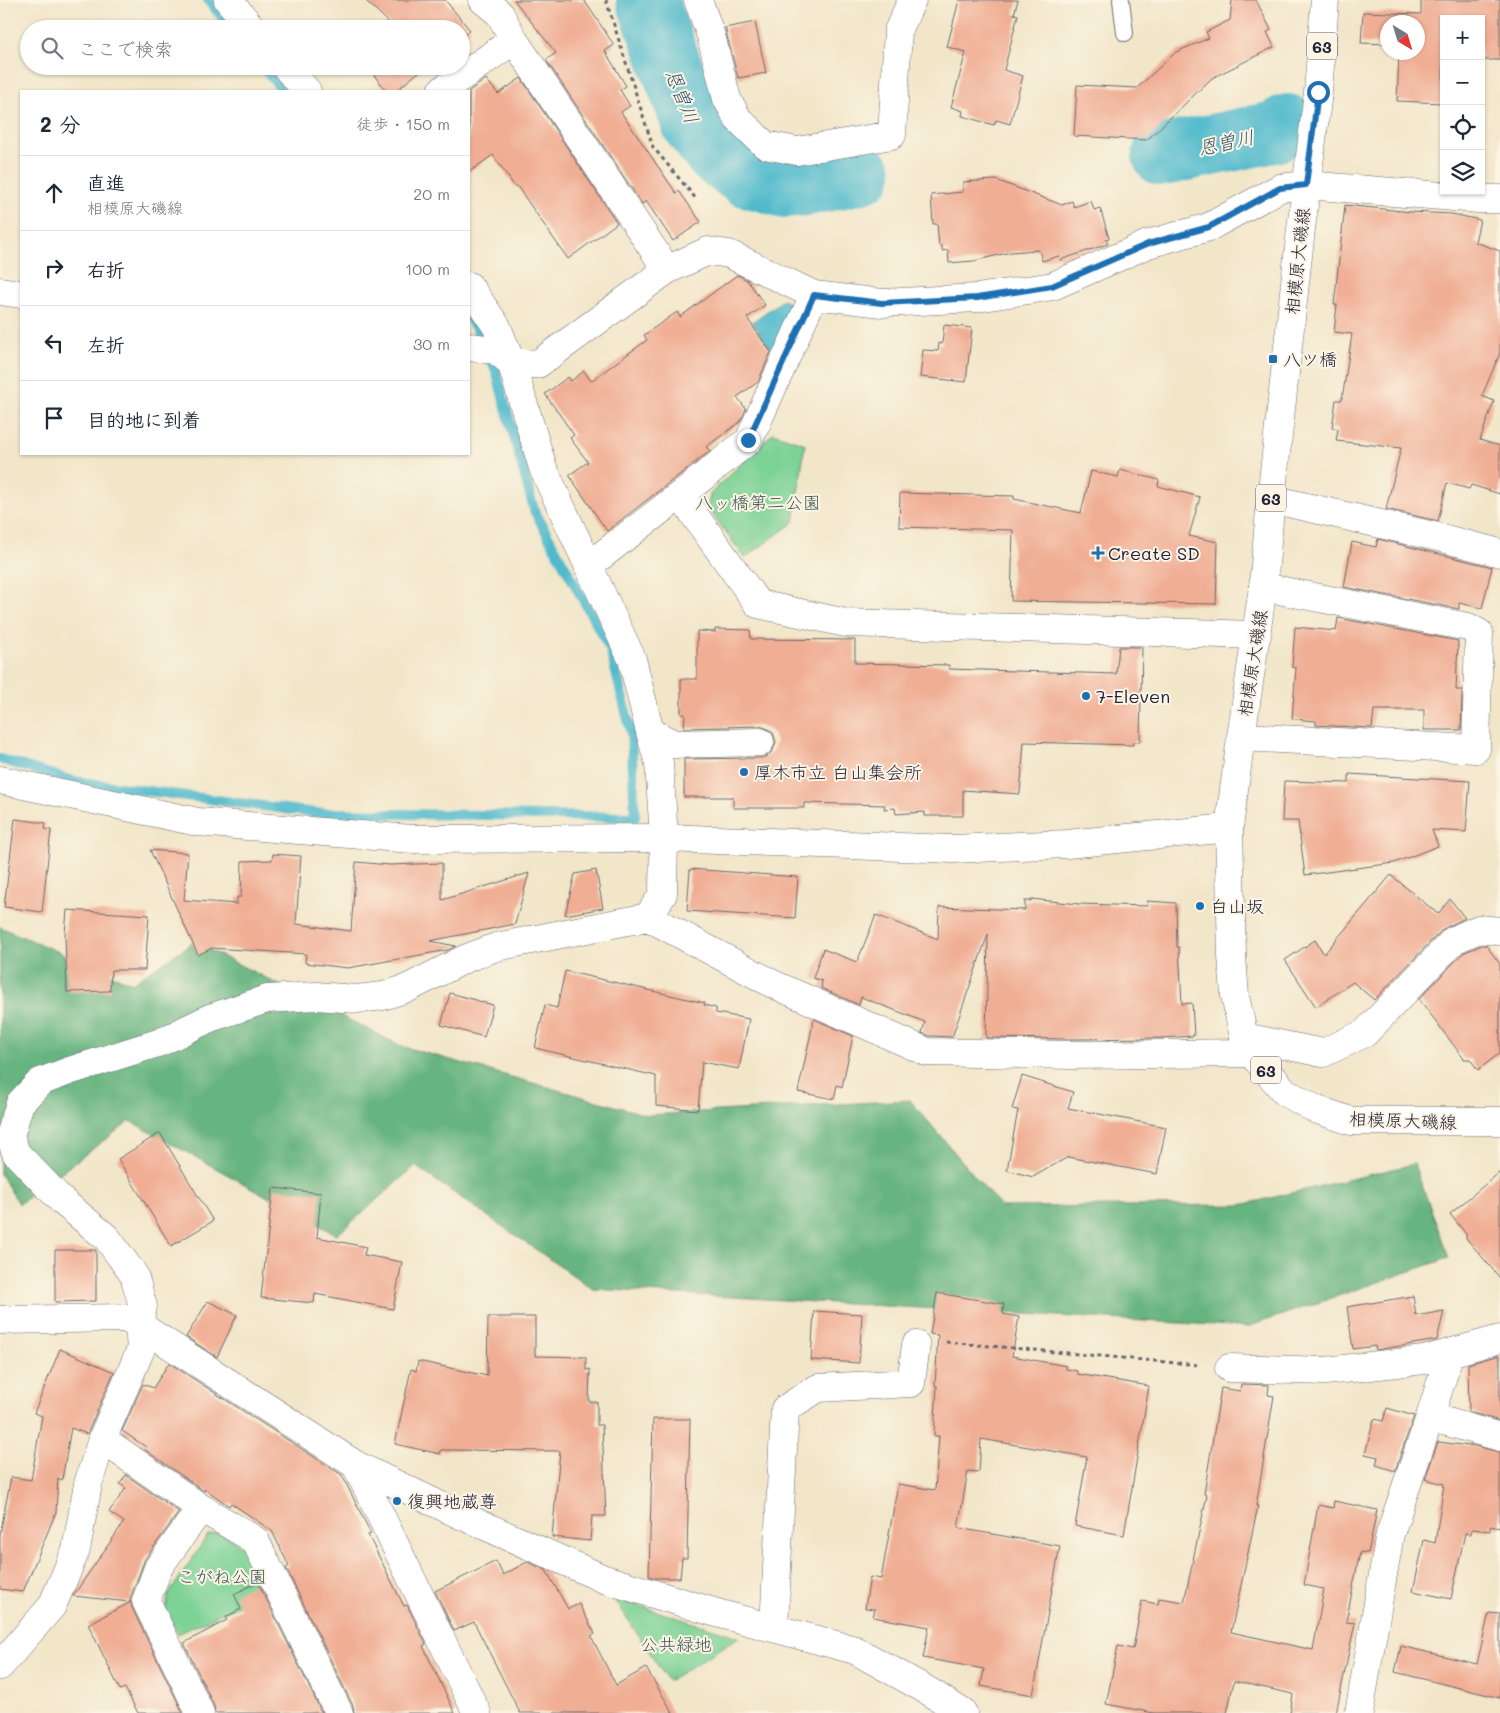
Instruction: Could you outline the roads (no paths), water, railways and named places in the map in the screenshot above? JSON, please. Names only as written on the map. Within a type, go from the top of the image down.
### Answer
[{"type":"street","points":[[228,0],[245,20]]},
{"type":"street","points":[[483,0],[500,14],[514,40],[667,270]]},
{"type":"street","points":[[698,0],[711,36],[727,99],[738,119],[765,145],[797,151],[892,135],[898,31],[912,0]]},
{"type":"street","name":"相模原大磯線","points":[[1325,0],[1318,92],[1271,498],[1263,587],[1229,828],[1234,996],[1247,1045],[1285,1092],[1315,1109],[1351,1121],[1500,1121]]},
{"type":"street","points":[[470,71],[514,40]]},
{"type":"street","points":[[293,75],[306,90]]},
{"type":"street","points":[[442,90],[464,75]]},
{"type":"street","points":[[488,352],[538,364],[667,270],[708,250],[729,254],[814,295],[882,303],[977,298],[1052,286],[1148,244],[1209,227],[1280,188],[1307,176],[1479,199],[1500,199]]},
{"type":"street","points":[[470,287],[497,327],[488,352],[632,659],[659,763],[664,838],[663,894],[648,917]]},
{"type":"street","points":[[0,291],[20,294]]},
{"type":"street","points":[[588,566],[680,496],[748,440],[814,295]]},
{"type":"street","points":[[680,496],[758,604],[846,623],[1257,635]]},
{"type":"street","points":[[1271,498],[1500,553]]},
{"type":"street","points":[[1241,737],[1476,750],[1479,633],[1468,627],[1263,587]]},
{"type":"street","points":[[650,732],[674,744],[760,742]]},
{"type":"street","points":[[0,780],[104,803],[208,822],[412,839],[664,838],[953,849],[1067,844],[1229,828]]},
{"type":"street","points":[[0,1666],[52,1606],[76,1550],[88,1484],[102,1439],[142,1349],[139,1325],[143,1306],[134,1275],[107,1238],[62,1201],[16,1153],[10,1136],[20,1104],[40,1082],[68,1070],[162,1042],[210,1018],[267,999],[316,996],[357,999],[384,996],[408,988],[467,958],[496,947],[648,917],[773,984],[927,1052],[1072,1055],[1247,1045],[1323,1053],[1365,1032],[1454,940],[1479,929],[1500,931]]},
{"type":"street","points":[[0,1320],[125,1318],[139,1325],[356,1465],[604,1579],[717,1613],[855,1650],[930,1692],[963,1713]]},
{"type":"street","points":[[1230,1368],[1325,1370],[1424,1360],[1500,1339]]},
{"type":"street","points":[[774,1628],[785,1409],[818,1388],[911,1383],[916,1345]]},
{"type":"street","points":[[1359,1713],[1390,1534],[1450,1353]]},
{"type":"street","points":[[1430,1418],[1500,1437]]},
{"type":"street","points":[[102,1439],[201,1508],[255,1540],[339,1713]]},
{"type":"street","points":[[356,1465],[477,1713]]},
{"type":"street","points":[[200,1713],[146,1601],[158,1568],[201,1508]]},
{"type":"lane","points":[[1121,0],[1125,33]]},
{"type":"water","points":[[783,300],[799,308],[777,358],[752,322]]},
{"type":"waterway","points":[[208,0],[225,20]]},
{"type":"waterway","name":"恩曽川","points":[[647,0],[693,125],[716,155],[746,176],[785,187],[807,185],[861,173]]},
{"type":"waterway","points":[[270,75],[282,90]]},
{"type":"waterway","name":"恩曽川","points":[[1163,155],[1274,132],[1287,125]]},
{"type":"waterway","points":[[0,759],[73,781],[315,813],[635,817],[631,732],[610,649],[534,510],[496,371],[479,333],[470,319]]},
{"type":"place","name":"八ツ橋","points":[[1273,359]]},
{"type":"place","name":"Create SD","points":[[1098,553]]},
{"type":"place","name":"7-Eleven","points":[[1086,696]]},
{"type":"place","name":"厚木市立 白山集会所","points":[[744,772]]},
{"type":"place","name":"白山坂","points":[[1200,906]]},
{"type":"place","name":"復興地蔵尊","points":[[397,1501]]},
{"type":"park label","name":"八ッ橋第二公園","points":[[758,502]]},
{"type":"park label","name":"こがね公園","points":[[222,1576]]},
{"type":"park label","name":"公共緑地","points":[[676,1644]]}]
